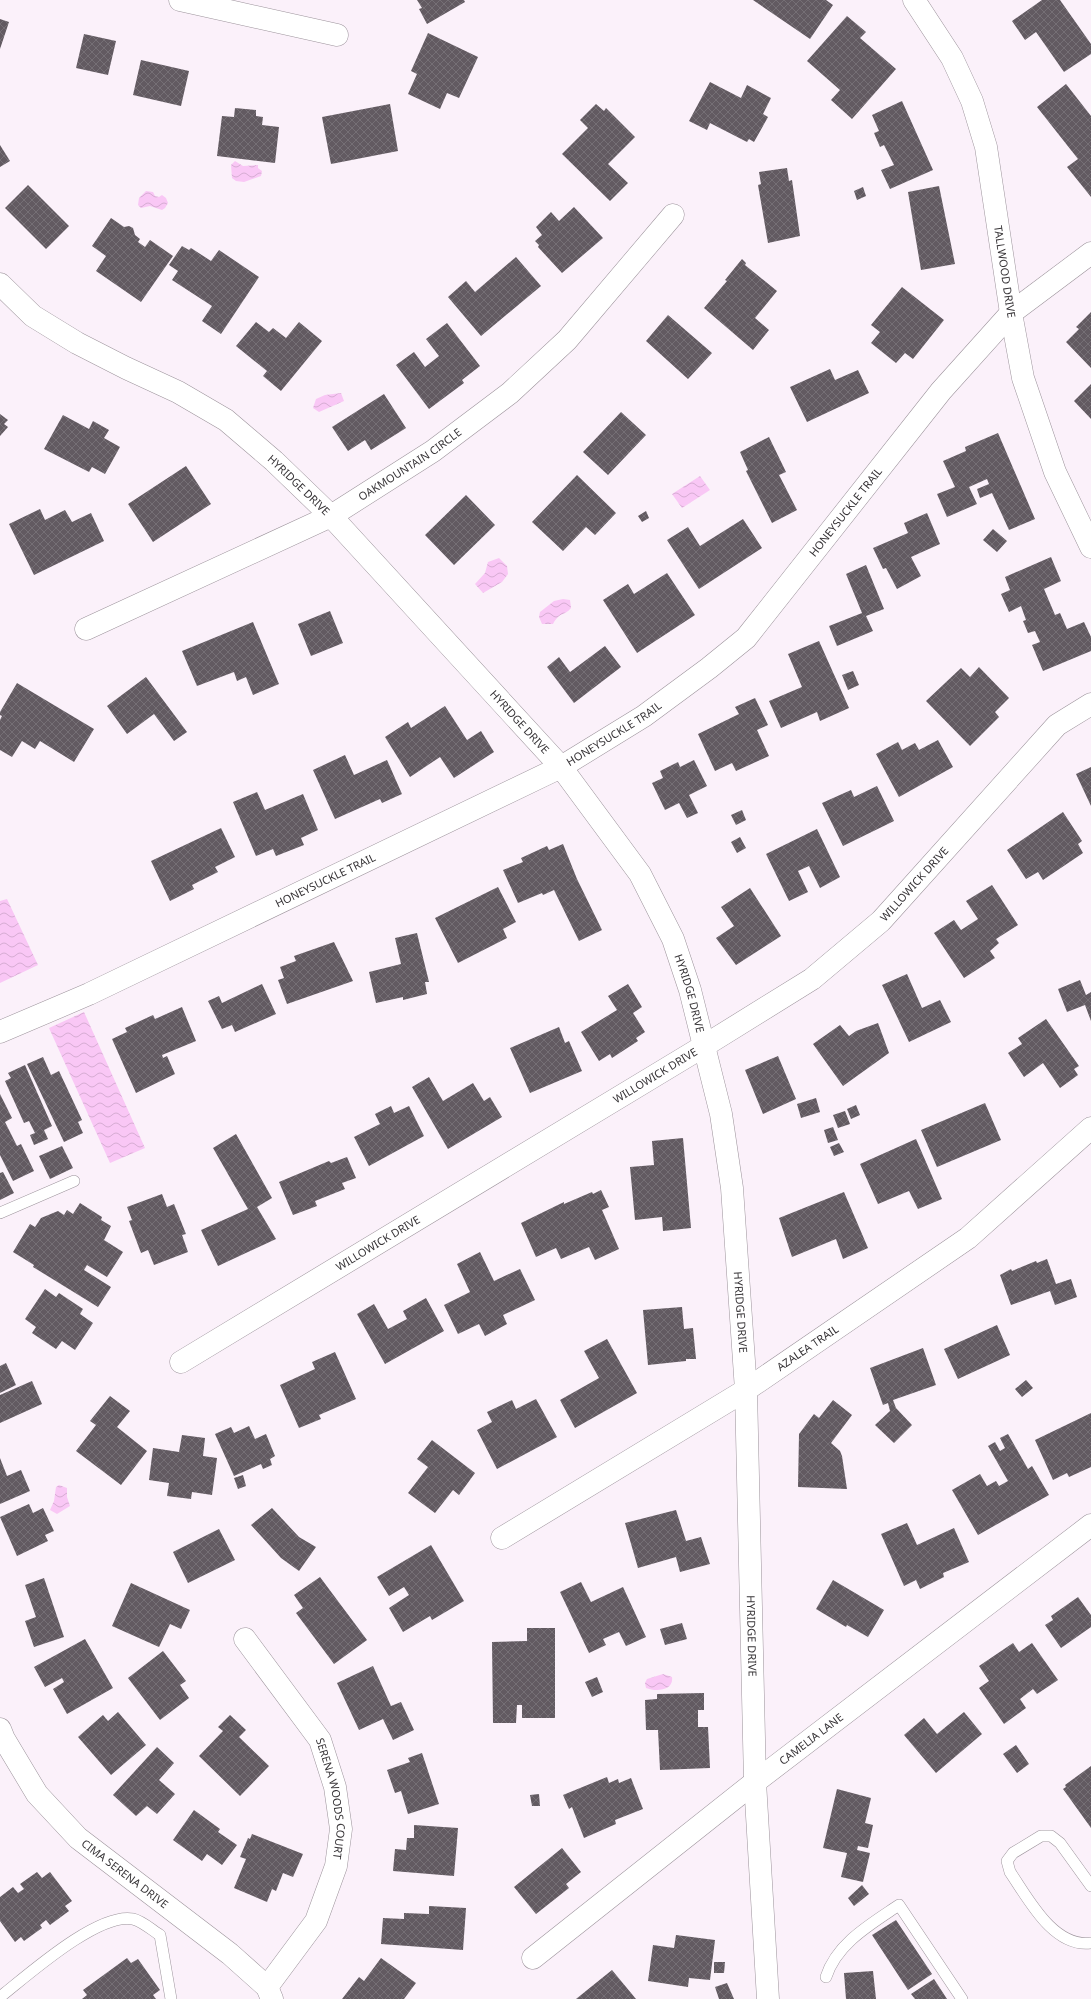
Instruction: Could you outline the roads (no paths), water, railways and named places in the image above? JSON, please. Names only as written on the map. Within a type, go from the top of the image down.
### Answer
[{"type":"street","points":[[180,0],[337,35]]},
{"type":"street","name":"TALLWOOD DRIVE","points":[[914,0],[952,58],[972,101],[986,147],[1011,313],[1023,378],[1055,472],[1091,547]]},
{"type":"street","name":"OAKMOUNTAIN CIRCLE","points":[[86,629],[330,516],[433,451],[510,392],[567,340],[673,215]]},
{"type":"street","name":"HONEYSUCKLE TRAIL","points":[[0,1032],[103,987],[561,767],[644,716],[709,668],[746,638],[941,391],[1011,313],[1091,252]]},
{"type":"street","name":"HYRIDGE DRIVE","points":[[0,284],[33,316],[71,339],[126,368],[178,392],[226,420],[274,461],[330,516],[561,767],[640,874],[673,938],[690,990],[721,1114],[732,1188],[746,1390],[756,1782],[768,1999]]},
{"type":"street","name":"WILLOWICK DRIVE","points":[[181,1362],[704,1046],[812,979],[880,921],[1057,725],[1091,704]]},
{"type":"street","name":"AZALEA TRAIL","points":[[502,1538],[746,1390],[968,1238],[1091,1128]]},
{"type":"street","name":"CAMELIA LANE","points":[[534,1958],[756,1782],[1091,1525]]},
{"type":"street","name":"SERENA WOODS COURT","points":[[245,1639],[320,1740],[335,1787],[341,1829],[336,1866],[316,1921],[269,1993]]},
{"type":"street","name":"CIMA SERENA DRIVE","points":[[0,1729],[4,1739],[37,1794],[78,1838],[230,1954],[269,1993]]},
{"type":"lane","points":[[0,1213],[74,1181]]},
{"type":"lane","points":[[1091,1886],[1060,1843],[1050,1836],[1041,1836],[1013,1853],[1007,1861],[1010,1872],[1049,1928],[1072,1941],[1091,1943]]},
{"type":"lane","points":[[826,1977],[829,1966],[850,1940],[899,1905],[962,1999]]},
{"type":"lane","points":[[0,1997],[84,1934],[110,1921],[134,1919],[160,1935],[171,1999]]},
{"type":"water","points":[[235,161],[243,166],[258,165],[258,168],[262,171],[261,176],[244,182],[236,181],[232,178],[231,165]]},
{"type":"water","points":[[146,191],[153,192],[155,196],[159,197],[162,195],[166,198],[168,203],[165,208],[162,210],[150,206],[141,208],[138,205],[139,198]]},
{"type":"water","points":[[341,393],[344,401],[319,412],[313,408],[316,399],[325,395]]},
{"type":"water","points":[[700,476],[710,490],[682,508],[672,494]]},
{"type":"water","points":[[499,558],[507,566],[508,574],[502,582],[483,593],[475,584],[485,573],[488,562]]},
{"type":"water","points":[[563,599],[570,600],[571,608],[567,612],[560,615],[553,624],[542,624],[539,617],[540,612],[554,601]]},
{"type":"water","points":[[7,899],[38,965],[0,983],[0,901]]},
{"type":"water","points":[[84,1012],[145,1148],[110,1163],[49,1028]]},
{"type":"water","points":[[59,1485],[67,1488],[67,1497],[70,1506],[57,1514],[50,1510],[54,1501],[56,1487]]},
{"type":"water","points":[[663,1674],[672,1677],[672,1682],[667,1688],[655,1690],[646,1688],[645,1683],[647,1679]]}]
